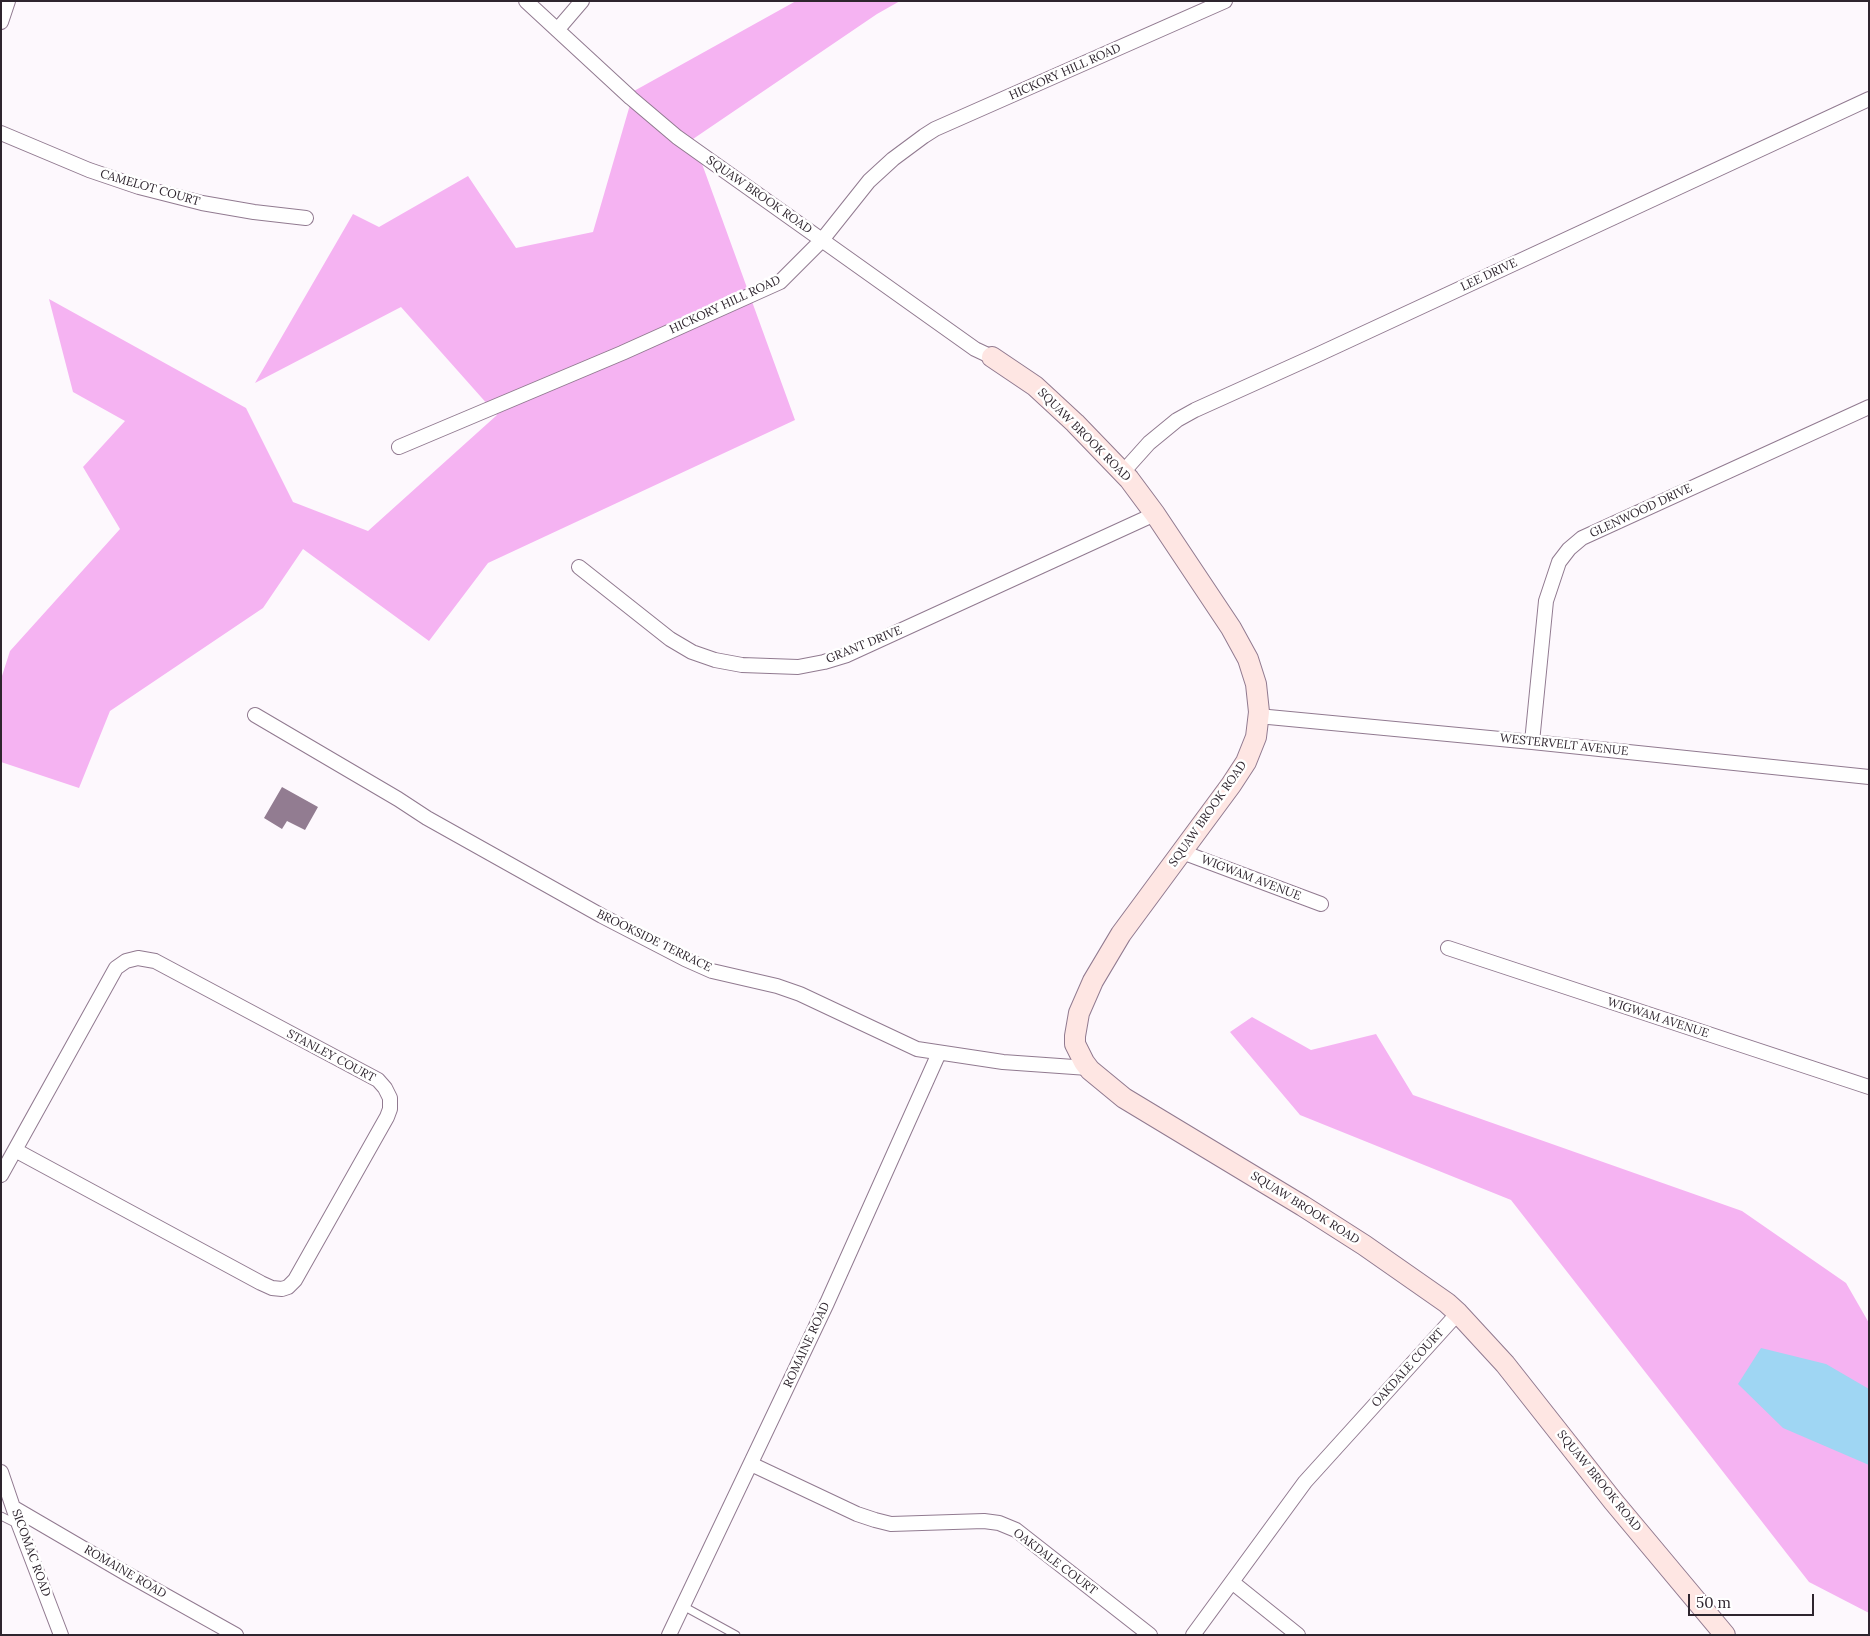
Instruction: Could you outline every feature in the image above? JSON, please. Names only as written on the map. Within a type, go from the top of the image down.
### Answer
[{"type":"street","points":[[1,22],[8,1]]},
{"type":"street","name":"SQUAW BROOK ROAD","points":[[526,1],[631,98],[677,137],[975,349],[992,357],[1036,386],[1123,472],[1155,514],[1231,628],[1248,659],[1256,684],[1258,716],[1256,737],[1246,762],[1232,785],[1106,957],[1093,981],[1079,1013],[1075,1036],[1076,1044],[1088,1068],[1124,1098],[1349,1236],[1447,1303],[1505,1364],[1613,1501],[1725,1635]]},
{"type":"street","points":[[558,29],[582,1]]},
{"type":"street","name":"HICKORY HILL ROAD","points":[[400,447],[622,353],[780,282],[822,240],[869,182],[893,158],[935,129],[1225,1]]},
{"type":"street","name":"LEE DRIVE","points":[[1123,472],[1149,444],[1177,420],[1195,410],[1869,99]]},
{"type":"street","name":"CAMELOT COURT","points":[[1,133],[89,170],[139,187],[202,203],[306,218]]},
{"type":"street","name":"GLENWOOD DRIVE","points":[[1532,742],[1546,601],[1559,562],[1569,549],[1582,538],[1869,407]]},
{"type":"street","name":"GRANT DRIVE","points":[[579,568],[670,639],[692,652],[715,660],[742,665],[798,667],[847,655],[1155,514]]},
{"type":"street","name":"BROOKSIDE TERRACE","points":[[255,715],[398,799],[435,823],[602,916],[684,959],[712,971],[777,986],[800,994],[917,1049],[1003,1062],[1088,1068]]},
{"type":"street","name":"WESTERVELT AVENUE","points":[[1258,716],[1869,777]]},
{"type":"street","name":"WIGWAM AVENUE","points":[[1182,852],[1321,904]]},
{"type":"street","name":"WIGWAM AVENUE","points":[[1448,948],[1869,1087]]},
{"type":"street","name":"STANLEY COURT","points":[[1,1175],[116,968],[126,961],[138,958],[155,961],[378,1080],[390,1098],[390,1109],[387,1118],[295,1280],[288,1287],[282,1288],[272,1288],[261,1283],[15,1150]]},
{"type":"street","name":"ROMAINE ROAD","points":[[670,1635],[827,1303],[939,1053]]},
{"type":"street","name":"OAKDALE COURT","points":[[1193,1635],[1305,1482],[1458,1313]]},
{"type":"street","name":"OAKDALE COURT","points":[[751,1464],[858,1514],[891,1524],[999,1522],[1016,1530],[1150,1635]]},
{"type":"street","name":"SICOMAC ROAD","points":[[1,1472],[61,1635]]},
{"type":"street","name":"ROMAINE ROAD","points":[[14,1508],[236,1635]]},
{"type":"street","points":[[1232,1582],[1298,1635]]},
{"type":"lane","points":[[1,1516],[19,1525]]},
{"type":"lane","points":[[684,1606],[736,1635]]},
{"type":"shaded area","points":[[796,1],[900,1],[877,14],[693,139],[795,420],[488,563],[429,641],[303,549],[263,608],[110,711],[79,788],[1,762],[1,679],[10,651],[120,529],[83,467],[125,421],[73,392],[49,299],[246,408],[293,502],[368,531],[497,415],[401,307],[255,383],[353,214],[379,227],[468,176],[516,248],[593,232],[634,91]]},
{"type":"shaded area","points":[[1252,1017],[1311,1050],[1376,1034],[1413,1095],[1742,1211],[1846,1283],[1869,1323],[1869,1613],[1809,1582],[1511,1200],[1300,1115],[1230,1032]]},
{"type":"water","points":[[1761,1348],[1826,1364],[1869,1389],[1869,1465],[1783,1428],[1738,1384]]},
{"type":"building","points":[[282,787],[318,807],[305,830],[287,821],[282,829],[264,818]]}]
